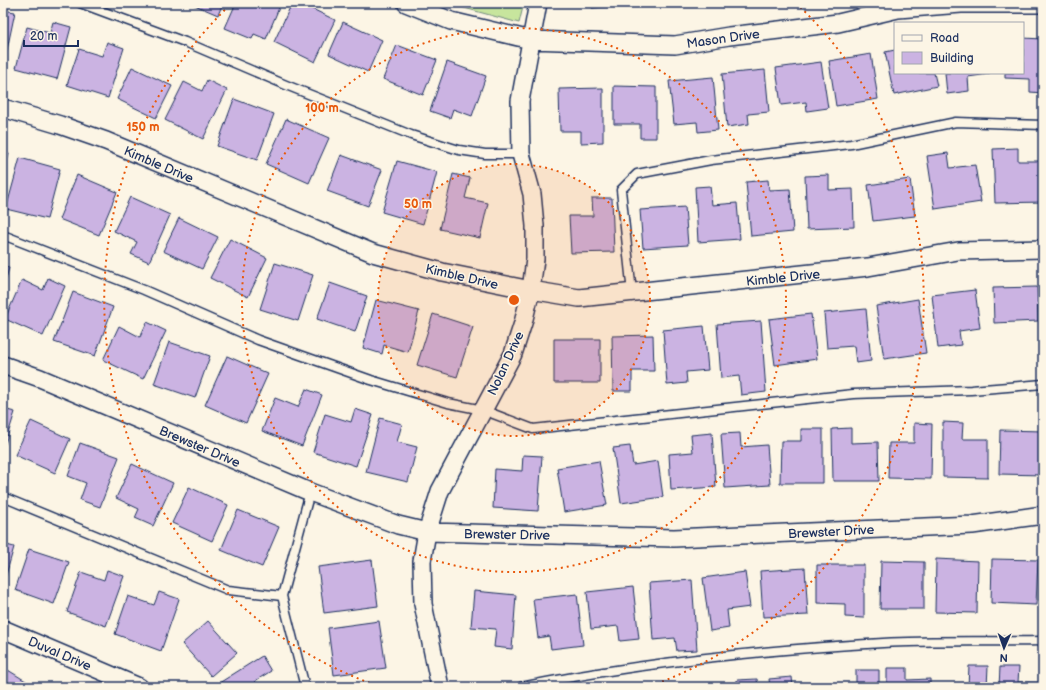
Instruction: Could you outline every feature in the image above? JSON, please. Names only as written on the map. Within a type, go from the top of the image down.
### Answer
[{"type":"street","name":"Mason Drive","points":[[406,3],[451,21],[531,40],[675,45],[729,36],[838,23],[898,9],[961,4],[1043,4]]},
{"type":"street","name":"Nolan Drive","points":[[440,687],[423,604],[422,560],[426,532],[440,491],[513,354],[523,323],[531,290],[535,260],[535,226],[532,194],[521,154],[520,101],[538,3]]},
{"type":"street","name":"Kimble Drive","points":[[3,108],[60,125],[106,141],[373,253],[442,272],[579,298],[868,268],[958,251],[1043,249]]},
{"type":"street","name":"Brewster Drive","points":[[3,365],[40,378],[310,492],[398,525],[426,532],[674,538],[972,525],[1043,515]]},
{"type":"street","name":"Duval Drive","points":[[3,629],[118,683],[139,687]]},
{"type":"lane","points":[[80,3],[185,42],[286,85],[411,134],[459,150],[485,154],[521,154]]},
{"type":"lane","points":[[632,293],[621,190],[637,174],[711,160],[851,144],[956,122],[1043,125]]},
{"type":"lane","points":[[3,235],[144,290],[258,340],[370,380],[448,403],[483,410],[533,429],[853,394],[971,390],[1043,384]]},
{"type":"lane","points":[[305,687],[282,596],[310,492]]},
{"type":"lane","points":[[3,497],[228,590],[282,596]]},
{"type":"lane","points":[[521,687],[578,675],[755,652],[885,643],[1043,641]]},
{"type":"green space","points":[[446,3],[524,3],[519,23]]},
{"type":"building","points":[[190,3],[223,3],[218,15]]},
{"type":"building","points":[[236,3],[281,3],[266,39],[254,34],[252,39],[225,28]]},
{"type":"building","points":[[292,3],[300,3],[335,20],[315,62],[274,42]]},
{"type":"building","points":[[591,3],[637,3],[637,5],[592,8]]},
{"type":"building","points":[[3,10],[15,12],[4,64],[3,64]]},
{"type":"building","points":[[53,22],[71,27],[57,79],[16,68],[27,27],[50,33]]},
{"type":"building","points":[[343,22],[382,40],[368,72],[329,54]]},
{"type":"building","points":[[1024,38],[1043,39],[1043,93],[1030,92],[1030,79],[1005,78],[1005,74],[1024,74]]},
{"type":"building","points":[[107,42],[124,48],[108,98],[67,85],[79,49],[102,56]]},
{"type":"building","points":[[397,45],[437,60],[423,95],[383,79]]},
{"type":"building","points":[[894,50],[894,74],[934,74],[937,86],[894,95],[885,52]]},
{"type":"building","points":[[871,54],[878,99],[836,106],[829,61]]},
{"type":"building","points":[[447,62],[486,76],[472,116],[453,109],[450,118],[430,111]]},
{"type":"building","points":[[821,62],[828,108],[807,111],[806,102],[781,105],[776,68]]},
{"type":"building","points":[[132,67],[172,86],[156,118],[117,99]]},
{"type":"building","points":[[765,70],[769,112],[748,114],[749,124],[727,127],[722,74]]},
{"type":"building","points":[[945,74],[989,74],[968,77],[969,91],[947,94]]},
{"type":"building","points":[[713,77],[718,130],[698,132],[697,122],[674,124],[669,81]]},
{"type":"building","points":[[207,80],[227,90],[203,139],[165,120],[184,82],[202,91]]},
{"type":"building","points":[[614,86],[656,87],[656,138],[640,138],[640,124],[614,124]]},
{"type":"building","points":[[603,88],[603,142],[581,143],[581,131],[560,131],[559,89]]},
{"type":"building","points":[[234,99],[274,114],[257,160],[217,146]]},
{"type":"building","points":[[286,119],[329,138],[309,183],[266,164]]},
{"type":"building","points":[[1018,148],[1018,161],[1042,161],[1043,202],[995,203],[993,149]]},
{"type":"building","points":[[3,152],[9,154],[3,177]]},
{"type":"building","points":[[948,153],[950,168],[975,165],[981,202],[935,209],[927,156]]},
{"type":"building","points":[[341,155],[382,170],[368,206],[327,191]]},
{"type":"building","points":[[20,158],[60,169],[47,219],[6,209]]},
{"type":"building","points":[[397,161],[437,172],[423,224],[382,212]]},
{"type":"building","points":[[453,174],[470,178],[465,198],[488,203],[480,238],[440,229]]},
{"type":"building","points":[[77,175],[117,192],[99,235],[59,219]]},
{"type":"building","points":[[829,175],[829,190],[853,189],[854,227],[807,229],[805,176]]},
{"type":"building","points":[[910,179],[915,216],[873,221],[868,185]]},
{"type":"building","points":[[768,180],[769,190],[790,189],[793,232],[751,236],[746,182]]},
{"type":"building","points":[[710,186],[712,205],[737,203],[740,239],[698,242],[695,187]]},
{"type":"building","points":[[130,197],[170,215],[149,262],[131,254],[137,242],[114,231]]},
{"type":"building","points":[[592,198],[612,198],[614,252],[571,253],[569,216],[593,216]]},
{"type":"building","points":[[685,207],[688,245],[643,248],[640,210]]},
{"type":"building","points":[[179,218],[218,237],[202,269],[163,251]]},
{"type":"building","points":[[230,239],[267,258],[248,297],[210,278]]},
{"type":"building","points":[[275,263],[313,275],[298,321],[260,309]]},
{"type":"building","points":[[3,266],[9,268],[3,289]]},
{"type":"building","points":[[48,278],[65,286],[43,336],[5,319],[22,280],[43,290]]},
{"type":"building","points":[[330,283],[367,296],[355,332],[317,319]]},
{"type":"building","points":[[1037,287],[1038,321],[994,323],[993,288]]},
{"type":"building","points":[[975,290],[980,328],[959,331],[961,345],[938,348],[932,295]]},
{"type":"building","points":[[73,292],[113,307],[95,356],[54,342]]},
{"type":"building","points":[[918,299],[926,353],[884,359],[876,306]]},
{"type":"building","points":[[376,300],[419,311],[408,352],[384,345],[382,354],[363,348]]},
{"type":"building","points":[[866,309],[871,361],[856,363],[854,346],[827,348],[824,313]]},
{"type":"building","points":[[433,314],[473,327],[457,377],[417,365]]},
{"type":"building","points":[[811,314],[817,359],[775,365],[769,319]]},
{"type":"building","points":[[761,321],[766,392],[741,395],[739,376],[721,378],[717,324]]},
{"type":"building","points":[[147,322],[166,331],[143,379],[103,360],[119,326],[140,337]]},
{"type":"building","points":[[704,326],[708,370],[686,372],[687,383],[667,385],[663,330]]},
{"type":"building","points":[[653,335],[654,371],[632,371],[632,391],[613,391],[612,336]]},
{"type":"building","points":[[554,339],[600,339],[600,383],[554,383]]},
{"type":"building","points":[[169,342],[210,356],[195,398],[154,384]]},
{"type":"building","points":[[227,356],[268,374],[246,423],[205,405]]},
{"type":"building","points":[[306,389],[322,395],[302,446],[262,431],[275,398],[298,407]]},
{"type":"building","points":[[3,409],[15,412],[3,450]]},
{"type":"building","points":[[355,409],[373,415],[356,466],[313,452],[325,414],[351,422]]},
{"type":"building","points":[[380,418],[402,424],[397,442],[417,447],[408,482],[366,472]]},
{"type":"building","points":[[31,421],[70,439],[55,473],[15,455]]},
{"type":"building","points":[[943,422],[963,423],[962,439],[988,439],[988,478],[943,477]]},
{"type":"building","points":[[914,423],[932,424],[931,479],[888,478],[889,443],[914,443]]},
{"type":"building","points":[[851,428],[851,443],[878,442],[879,481],[833,481],[832,429]]},
{"type":"building","points":[[801,429],[823,429],[823,483],[780,483],[781,441],[801,441]]},
{"type":"building","points":[[1000,430],[1043,431],[1043,475],[999,474]]},
{"type":"building","points":[[712,433],[716,487],[671,490],[669,454],[693,452],[691,435]]},
{"type":"building","points":[[740,433],[741,447],[767,445],[770,485],[725,488],[721,434]]},
{"type":"building","points":[[80,443],[119,457],[100,507],[80,500],[86,483],[68,476]]},
{"type":"building","points":[[630,446],[633,465],[658,461],[663,497],[621,503],[613,448]]},
{"type":"building","points":[[523,455],[542,456],[538,511],[493,508],[495,469],[522,471]]},
{"type":"building","points":[[599,461],[607,505],[564,512],[557,468]]},
{"type":"building","points":[[132,464],[173,483],[153,526],[135,518],[139,509],[116,498]]},
{"type":"building","points":[[189,487],[228,505],[212,541],[172,523]]},
{"type":"building","points":[[238,510],[279,527],[262,567],[221,550]]},
{"type":"building","points":[[3,544],[14,547],[4,582],[3,582]]},
{"type":"building","points":[[29,549],[69,562],[54,604],[15,590]]},
{"type":"building","points":[[936,559],[978,561],[977,613],[935,612]]},
{"type":"building","points":[[992,559],[1038,560],[1036,605],[991,603]]},
{"type":"building","points":[[372,560],[378,606],[324,613],[318,567]]},
{"type":"building","points":[[881,561],[924,562],[924,609],[880,609]]},
{"type":"building","points":[[817,565],[864,565],[864,618],[845,617],[845,604],[817,603]]},
{"type":"building","points":[[805,568],[808,615],[763,617],[760,571]]},
{"type":"building","points":[[107,570],[124,576],[106,626],[67,612],[81,572],[104,580]]},
{"type":"building","points":[[745,572],[750,607],[727,610],[729,628],[710,631],[703,578]]},
{"type":"building","points":[[692,580],[697,650],[677,651],[675,638],[653,640],[649,583]]},
{"type":"building","points":[[633,587],[639,639],[620,641],[618,626],[591,629],[587,592]]},
{"type":"building","points":[[474,591],[516,595],[512,649],[494,647],[496,629],[471,627]]},
{"type":"building","points":[[159,592],[179,599],[161,651],[115,634],[128,596],[154,605]]},
{"type":"building","points":[[577,594],[583,645],[551,649],[549,636],[538,638],[533,599]]},
{"type":"building","points":[[208,621],[237,653],[211,676],[182,644]]},
{"type":"building","points":[[379,621],[386,668],[334,675],[328,628]]},
{"type":"building","points":[[262,656],[271,671],[255,681],[259,687],[218,687],[216,685]]},
{"type":"building","points":[[969,666],[988,666],[987,687],[968,687]]},
{"type":"building","points":[[3,667],[29,683],[27,687],[3,687]]},
{"type":"building","points":[[1000,667],[1019,667],[1018,682],[1043,683],[1043,687],[999,687]]},
{"type":"building","points":[[887,668],[907,668],[907,680],[930,679],[930,687],[887,687]]},
{"type":"building","points":[[856,670],[879,670],[879,687],[832,687],[832,685],[856,685]]},
{"type":"building","points":[[792,677],[793,687],[770,687],[769,679]]},
{"type":"building","points":[[757,679],[758,687],[737,687],[737,680]]}]
